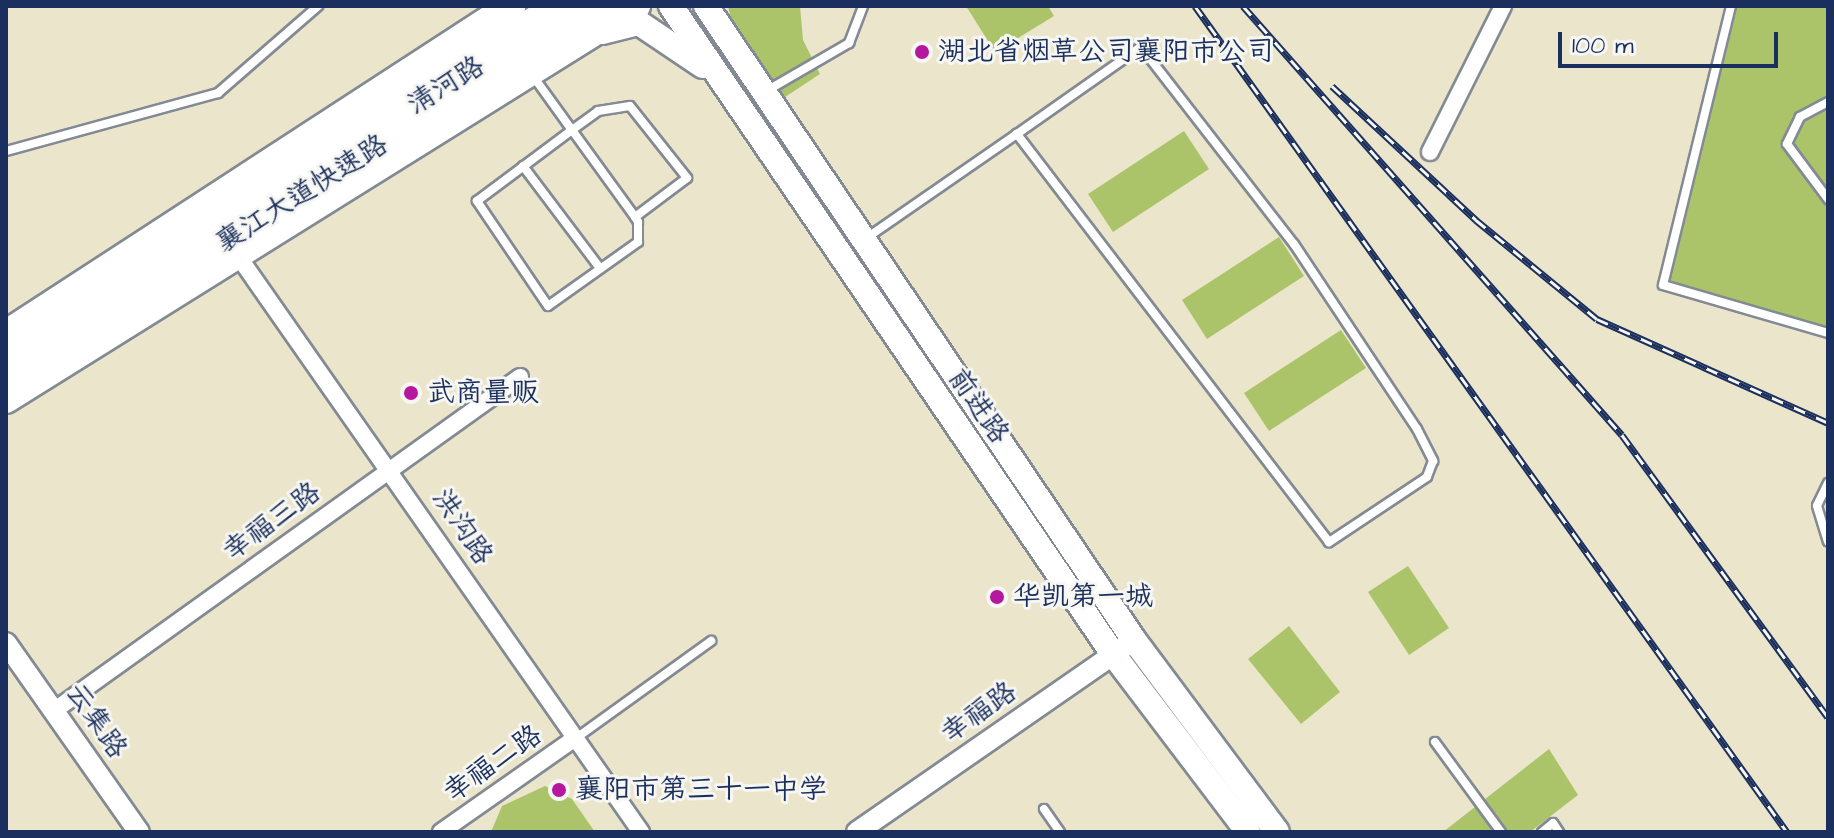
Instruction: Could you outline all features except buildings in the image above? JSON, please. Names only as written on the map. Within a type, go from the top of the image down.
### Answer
[{"type":"highway","points":[[6,335],[197,205],[511,6]]},
{"type":"highway","name":"襄江大道快速路","points":[[6,355],[558,6]]},
{"type":"highway","name":"襄江大道快速路","points":[[6,381],[599,6]]},
{"type":"highway","points":[[6,392],[77,336]]},
{"type":"main road","name":"清河路","points":[[6,335],[528,6]]},
{"type":"main road","name":"清河路","points":[[6,400],[236,253],[637,6]]},
{"type":"main road","name":"前进路","points":[[671,6],[1127,652],[1277,832]]},
{"type":"main road","name":"前进路","points":[[706,6],[864,240],[1127,652],[1248,832]]},
{"type":"main road","points":[[728,6],[739,55]]},
{"type":"main road","points":[[588,35],[639,23],[720,79]]},
{"type":"street","points":[[1430,152],[1503,6]]},
{"type":"street","name":"洪沟路","points":[[236,253],[391,468],[574,739],[641,832]]},
{"type":"street","name":"幸福三路","points":[[55,710],[520,377]]},
{"type":"street","name":"云集路","points":[[6,643],[139,832]]},
{"type":"street","name":"幸福路","points":[[857,832],[1127,652]]},
{"type":"street","name":"幸福路","points":[[881,832],[1127,652]]},
{"type":"street","name":"幸福二路","points":[[441,832],[574,739]]},
{"type":"lane","points":[[6,151],[218,93],[318,6]]},
{"type":"lane","points":[[764,92],[849,43],[863,6]]},
{"type":"lane","points":[[1731,6],[1663,285],[1828,333]]},
{"type":"lane","points":[[864,240],[1141,47],[1294,244],[1409,417],[1433,461],[1427,477],[1329,542],[1017,134]]},
{"type":"lane","points":[[530,72],[572,130],[635,217],[638,242],[548,306],[477,201],[523,166],[572,130],[598,111],[630,106],[687,178],[635,217]]},
{"type":"lane","points":[[1828,102],[1800,117],[1787,144],[1828,199]]},
{"type":"lane","points":[[523,166],[600,268]]},
{"type":"lane","points":[[1828,483],[1817,506],[1828,541]]},
{"type":"lane","points":[[574,739],[711,641]]},
{"type":"lane","points":[[1435,742],[1501,832]]},
{"type":"lane","points":[[1044,809],[1060,832]]},
{"type":"lane","points":[[1542,832],[1553,823],[1559,832]]},
{"type":"green space","points":[[728,6],[800,6],[803,40],[820,74],[773,105],[739,55]]},
{"type":"green space","points":[[966,6],[1048,6],[1054,16],[995,52]]},
{"type":"green space","points":[[1731,6],[1828,6],[1828,333],[1663,285]]},
{"type":"green space","points":[[1184,131],[1209,169],[1113,232],[1088,194]]},
{"type":"green space","points":[[1279,237],[1304,276],[1207,339],[1182,300]]},
{"type":"green space","points":[[1341,330],[1366,368],[1269,431],[1244,393]]},
{"type":"green space","points":[[1408,566],[1449,628],[1409,655],[1368,592]]},
{"type":"green space","points":[[1289,626],[1340,692],[1301,724],[1248,659]]},
{"type":"green space","points":[[1549,749],[1578,795],[1530,832],[1443,832]]},
{"type":"green space","points":[[545,786],[572,799],[595,832],[491,832],[502,806]]},
{"type":"railway","points":[[1195,6],[1787,832]]},
{"type":"railway","points":[[1243,6],[1622,435],[1828,717]]},
{"type":"railway","points":[[1332,86],[1476,220],[1597,319],[1828,423]]},
{"type":"place","name":"湖北省烟草公司襄阳市公司","points":[[922,52]]},
{"type":"place","name":"武商量贩","points":[[411,393]]},
{"type":"place","name":"华凯第一城","points":[[997,597]]},
{"type":"place","name":"襄阳市第三十一中学","points":[[559,790]]}]
